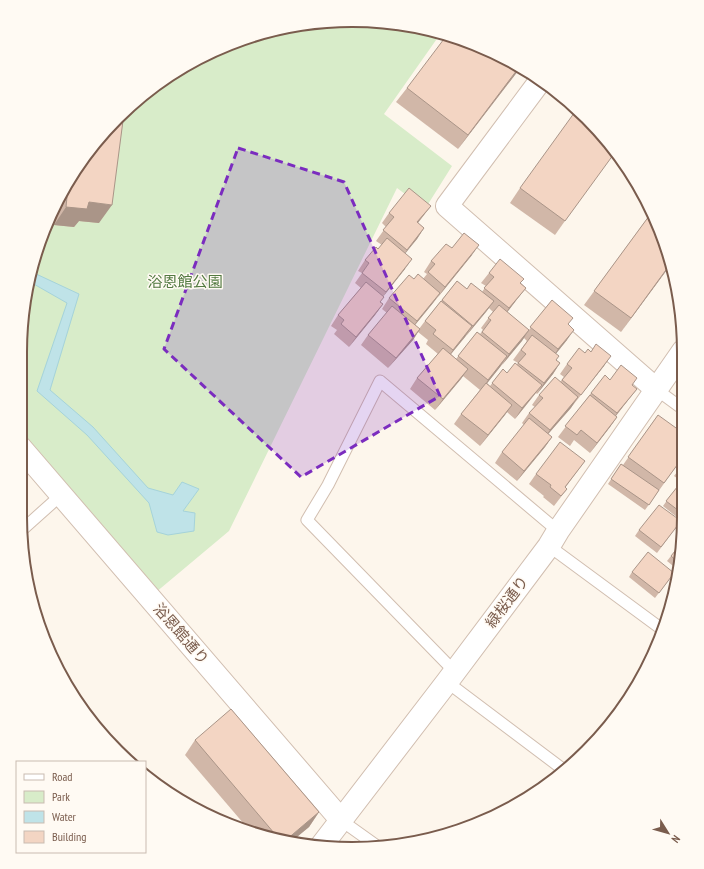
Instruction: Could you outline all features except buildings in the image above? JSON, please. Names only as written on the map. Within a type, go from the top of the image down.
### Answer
[{"type":"street","points":[[537,85],[447,206],[657,390]]},
{"type":"street","name":"緑桜通り","points":[[326,840],[554,539],[677,361]]},
{"type":"street","name":"浴恩館通り","points":[[27,455],[342,821]]},
{"type":"lane","points":[[560,766],[451,677],[307,520],[328,485],[380,381],[554,539],[658,626]]},
{"type":"lane","points":[[657,390],[677,405]]},
{"type":"lane","points":[[27,525],[61,495]]},
{"type":"lane","points":[[342,821],[370,841]]},
{"type":"highlighted area","points":[[238,148],[344,182],[440,396],[301,477],[164,349]]},
{"type":"green space","name":"浴恩館公園","points":[[352,27],[373,28],[415,33],[437,38],[384,114],[452,166],[425,209],[397,188],[229,531],[155,593],[27,447],[27,352],[30,310],[33,289],[44,248],[61,208],[82,171],[94,154],[122,122],[154,94],[171,82],[208,61],[248,44],[289,33],[310,30]]},
{"type":"water","points":[[37,274],[79,294],[50,390],[93,427],[148,488],[173,495],[182,482],[199,489],[183,511],[195,513],[194,531],[168,535],[157,532],[149,503],[87,435],[37,391],[67,303],[34,284]]}]
